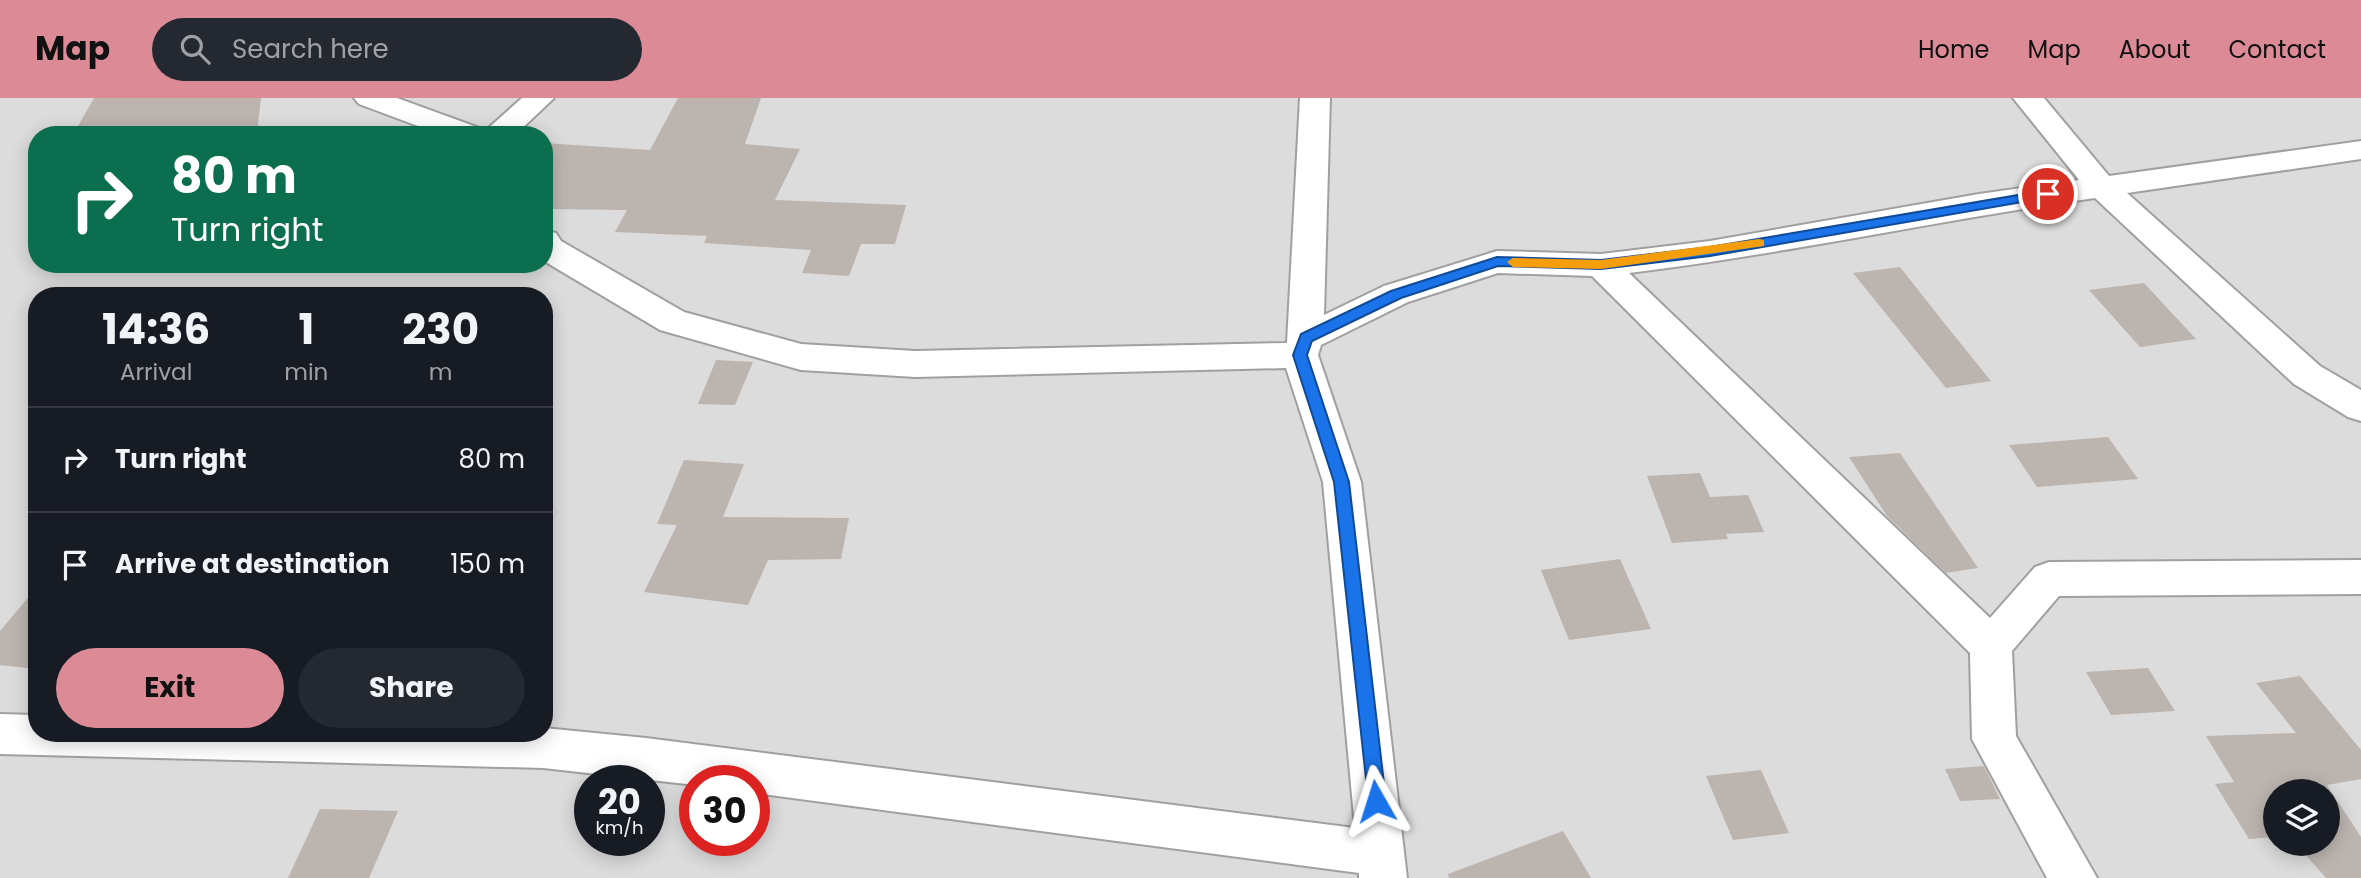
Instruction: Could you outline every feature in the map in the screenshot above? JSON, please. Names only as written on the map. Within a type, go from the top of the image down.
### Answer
[{"type":"street","points":[[369,98],[446,126]]},
{"type":"street","points":[[507,126],[539,98]]},
{"type":"street","points":[[334,742],[543,747],[660,760],[1382,866],[1342,482],[1303,347],[1315,98]]},
{"type":"street","points":[[2028,98],[2102,187],[2307,375],[2361,407]]},
{"type":"street","points":[[553,251],[672,321],[801,356],[915,364],[1303,347],[1396,294],[1497,262],[1601,265],[1710,251],[1979,204],[2361,150]]},
{"type":"street","points":[[1601,265],[1992,646]]},
{"type":"street","points":[[2073,878],[1994,739],[1992,646],[2049,579],[2361,577]]},
{"type":"street","points":[[0,734],[28,735]]},
{"type":"shaded area","points":[[0,98],[2361,98],[2361,878],[0,878]]},
{"type":"building","points":[[94,98],[261,98],[258,126],[78,126]]},
{"type":"building","points":[[678,98],[761,98],[745,144],[800,149],[775,200],[906,205],[895,244],[861,244],[849,276],[802,273],[811,250],[704,243],[707,236],[615,232],[627,210],[553,209],[553,144],[650,150]]},
{"type":"building","points":[[1900,267],[1991,381],[1946,388],[1853,273]]},
{"type":"building","points":[[2144,283],[2196,339],[2140,347],[2089,290]]},
{"type":"building","points":[[716,360],[753,362],[735,405],[698,404]]},
{"type":"building","points":[[2108,437],[2138,479],[2037,487],[2009,445]]},
{"type":"building","points":[[1900,453],[1978,568],[1946,573],[1887,516],[1849,457]]},
{"type":"building","points":[[684,460],[744,464],[723,517],[849,518],[841,559],[768,560],[748,605],[644,592],[677,525],[657,524]]},
{"type":"building","points":[[1700,473],[1710,497],[1748,495],[1764,532],[1726,534],[1728,539],[1672,543],[1647,476]]},
{"type":"building","points":[[1620,559],[1651,629],[1569,640],[1541,570]]},
{"type":"building","points":[[28,598],[28,668],[0,665],[0,631]]},
{"type":"building","points":[[2148,668],[2175,711],[2111,715],[2086,672]]},
{"type":"building","points":[[2300,676],[2361,750],[2361,779],[2340,783],[2340,779],[2263,779],[2263,838],[2249,839],[2215,784],[2234,782],[2206,736],[2296,733],[2256,683]]},
{"type":"building","points":[[1984,766],[2000,799],[1960,801],[1945,769]]},
{"type":"building","points":[[1761,770],[1789,833],[1733,840],[1706,776]]},
{"type":"building","points":[[2340,805],[2361,837],[2361,878],[2326,878],[2307,856],[2340,856]]},
{"type":"building","points":[[320,809],[398,811],[369,878],[288,878]]},
{"type":"building","points":[[1563,831],[1591,878],[1449,878],[1448,874]]},
{"type":"slow traffic","points":[[1513,262],[1601,265],[1759,243]]},
{"type":"route","points":[[1376,801],[1342,482],[1300,355],[1306,338],[1396,294],[1497,262],[1601,265],[1710,251],[2048,194]]}]
